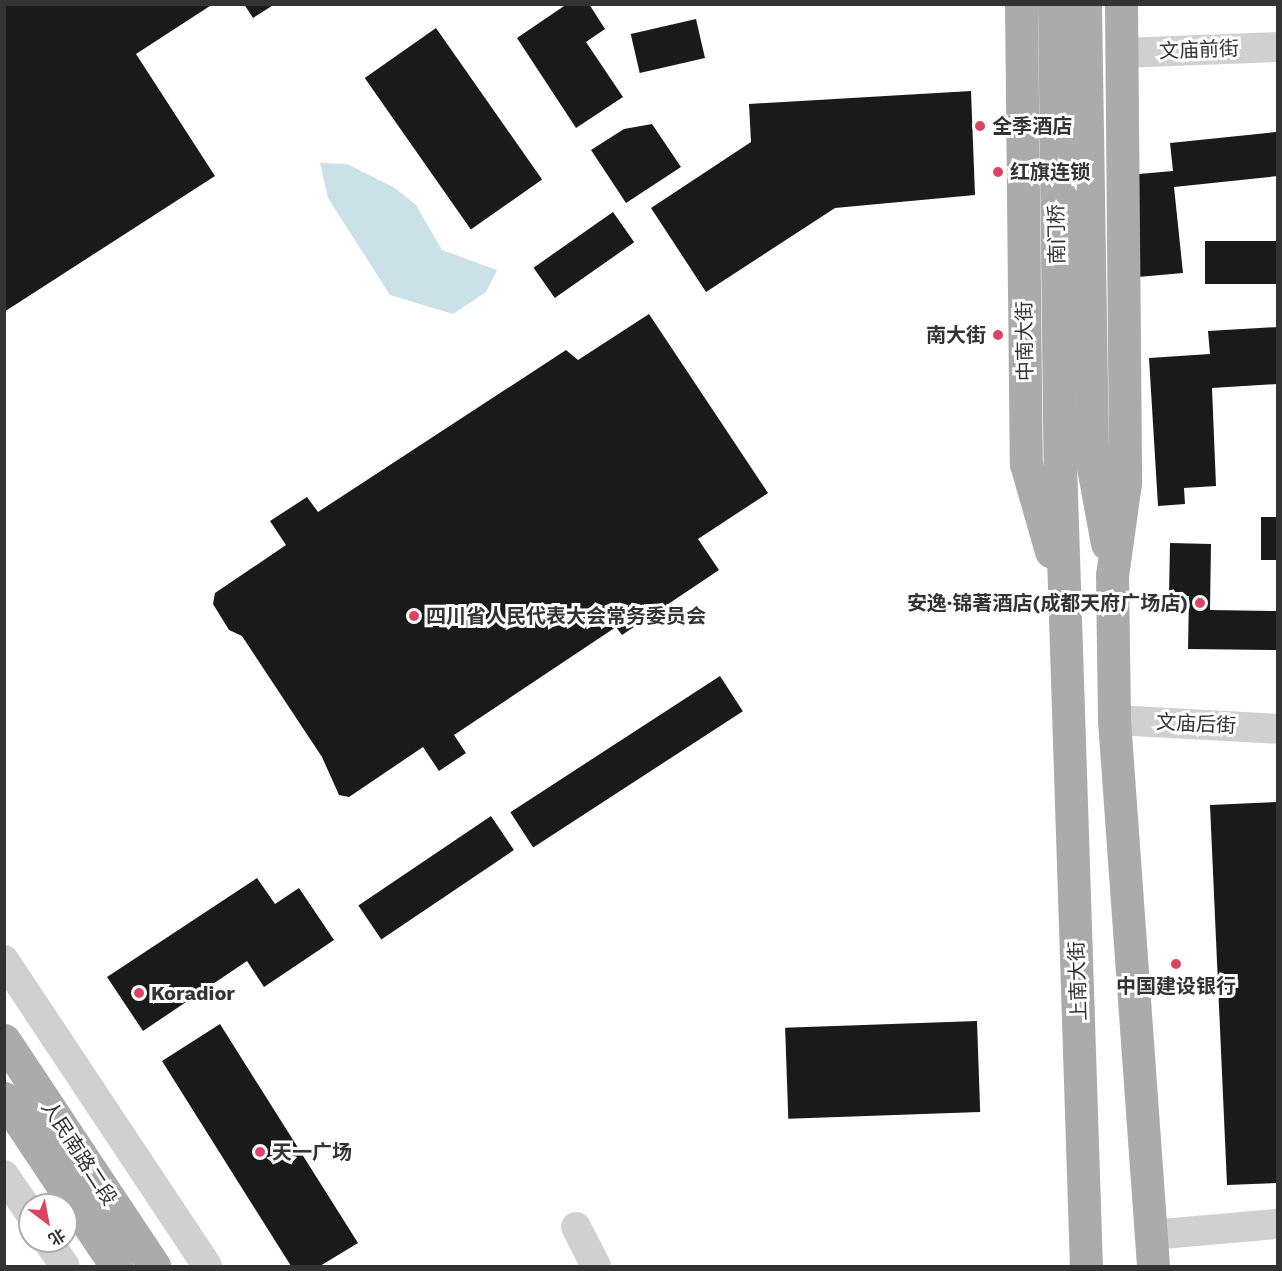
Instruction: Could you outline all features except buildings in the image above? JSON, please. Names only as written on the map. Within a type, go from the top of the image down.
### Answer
[{"type":"main road","name":"中南大街","points":[[1022,4],[1026,465],[1065,602]]},
{"type":"main road","name":"南门桥","points":[[1054,4],[1076,463]]},
{"type":"main road","name":"南门桥","points":[[1076,463],[1085,4]]},
{"type":"main road","points":[[1121,4],[1125,483],[1112,575],[1114,720],[1152,1251]]},
{"type":"main road","name":"中南大街","points":[[1070,695],[1065,602],[1076,463]]},
{"type":"main road","points":[[1076,463],[1112,575]]},
{"type":"main road","name":"上南大街","points":[[1070,695],[1086,1266]]},
{"type":"main road","name":"人民南路二段","points":[[4,1040],[154,1266]]},
{"type":"main road","name":"人民南路二段","points":[[4,1098],[116,1266]]},
{"type":"street","name":"文庙前街","points":[[1121,53],[1278,47]]},
{"type":"street","name":"文庙后街","points":[[1114,720],[1278,729]]},
{"type":"street","points":[[4,960],[207,1266]]},
{"type":"street","points":[[4,1175],[18,1195]]},
{"type":"street","points":[[1152,1251],[1278,1224]]},
{"type":"street","points":[[576,1227],[596,1266]]},
{"type":"street","points":[[56,1253],[65,1266]]},
{"type":"water","points":[[320,163],[347,164],[395,188],[416,205],[442,250],[497,270],[486,292],[453,314],[390,295],[328,198]]},
{"type":"place","name":"全季酒店","points":[[980,126]]},
{"type":"place","name":"红旗连锁","points":[[998,172]]},
{"type":"place","name":"南大街","points":[[998,335]]},
{"type":"place","name":"安逸·锦著酒店(成都天府广场店)","points":[[1200,603]]},
{"type":"place","name":"四川省人民代表大会常务委员会","points":[[414,616]]},
{"type":"place","name":"中国建设银行","points":[[1176,964]]},
{"type":"place","name":"Koradior","points":[[139,993]]},
{"type":"place","name":"天一广场","points":[[260,1152]]}]
